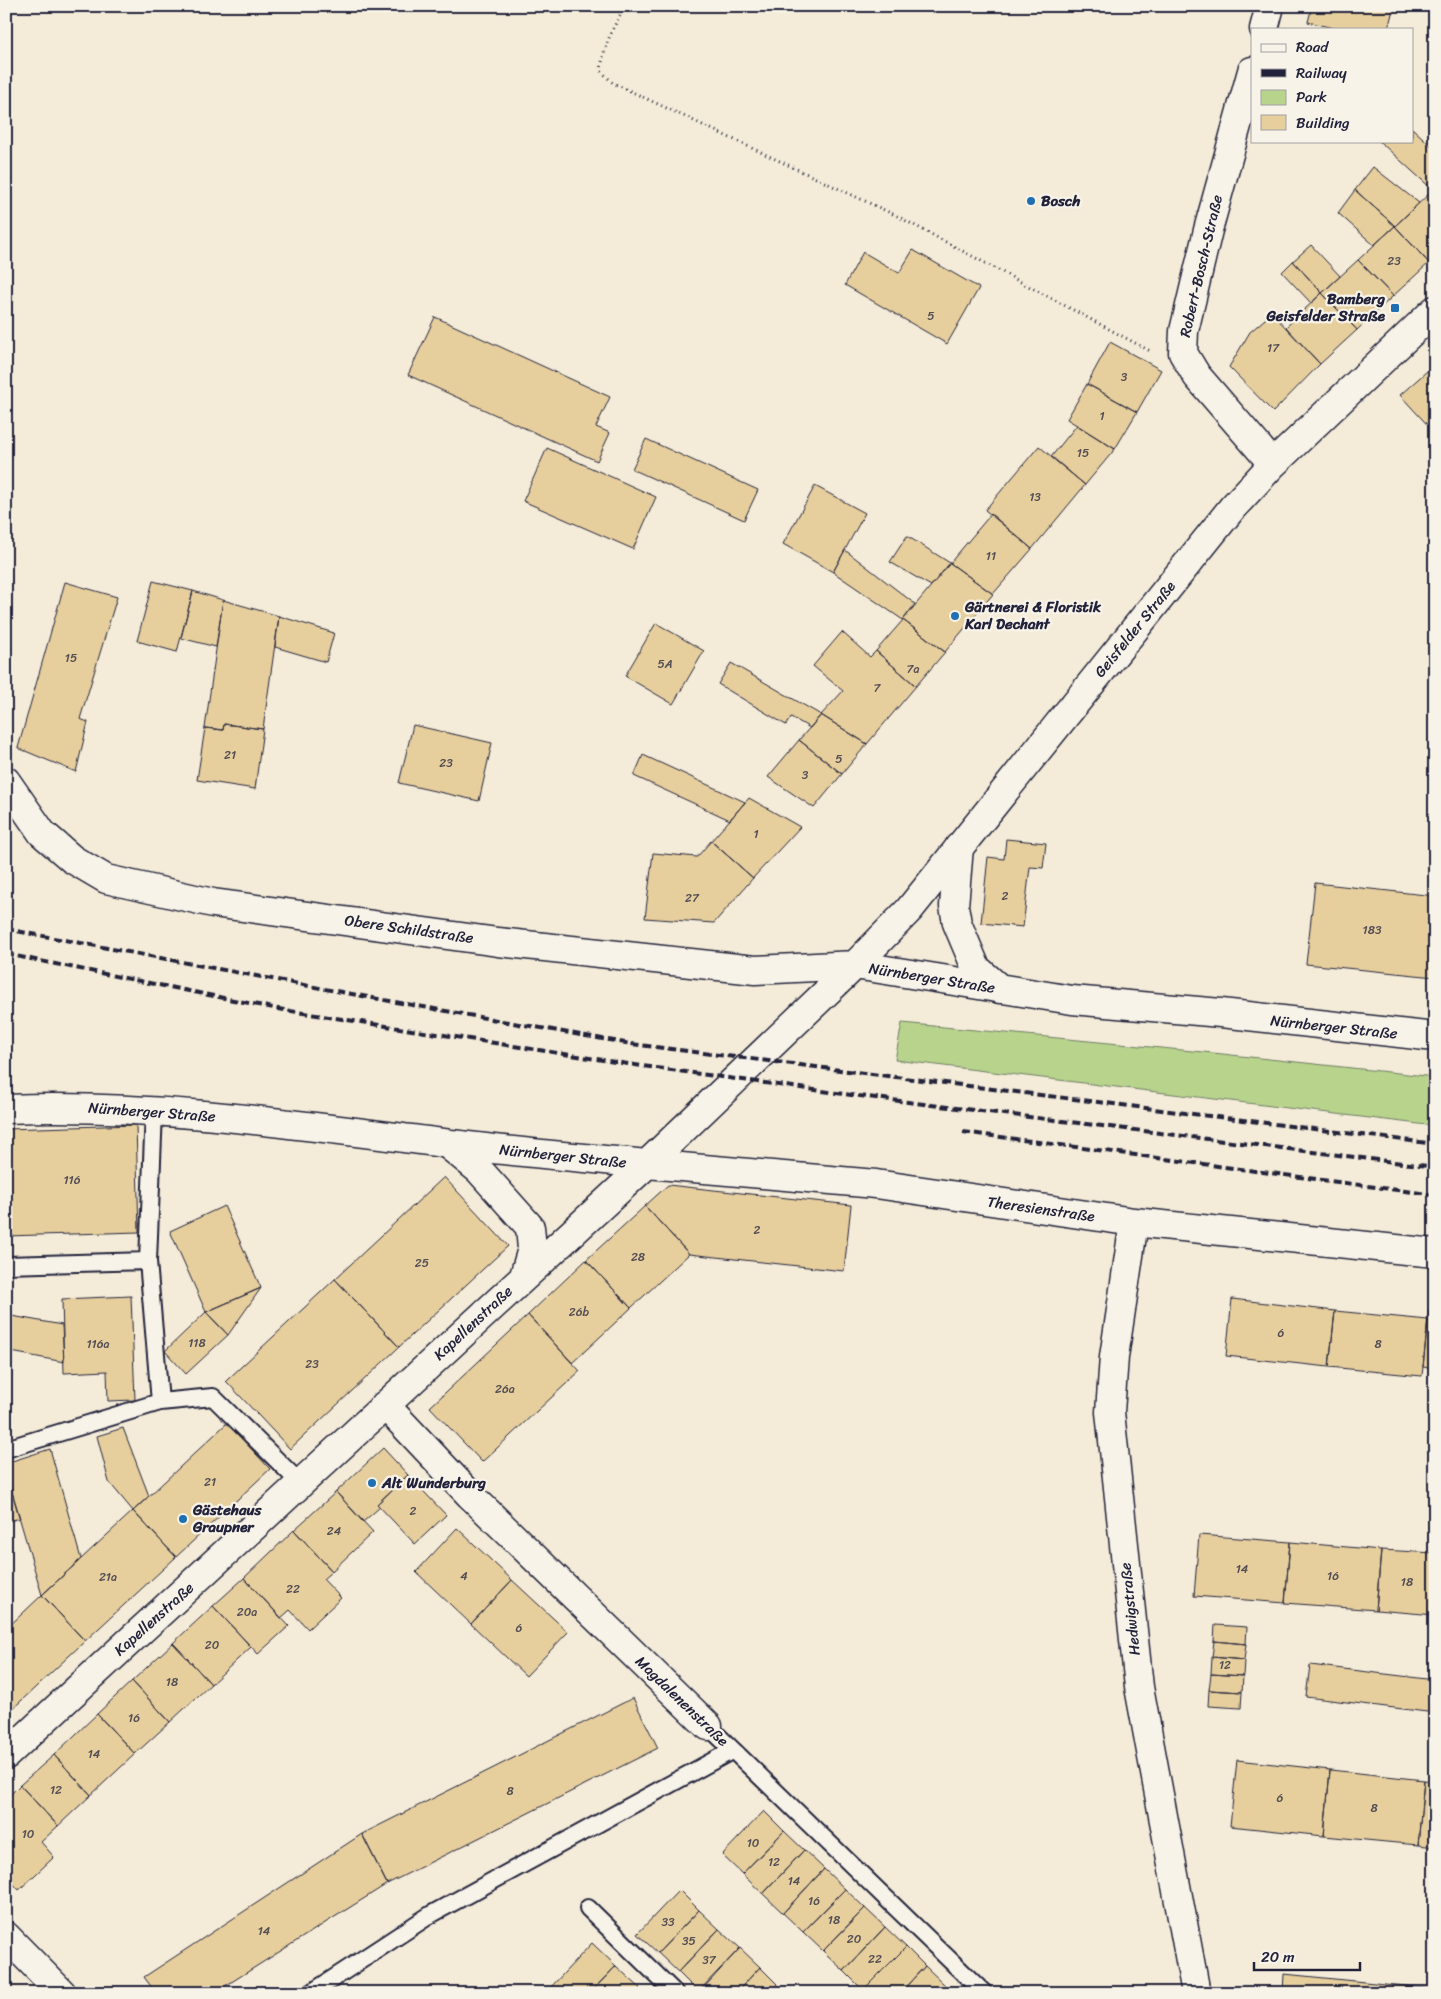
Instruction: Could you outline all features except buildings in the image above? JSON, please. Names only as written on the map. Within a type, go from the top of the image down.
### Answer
[{"type":"street","points":[[1264,28],[1270,6]]},
{"type":"street","name":"Robert-Bosch-Straße","points":[[1251,75],[1208,230],[1184,331],[1183,353],[1197,376],[1273,464]]},
{"type":"street","name":"Geisfelder Straße","points":[[855,965],[909,910],[1233,507],[1273,464],[1435,310]]},
{"type":"street","name":"Obere Schildstraße","points":[[6,781],[42,833],[72,858],[106,879],[176,895],[213,902],[498,942],[755,970],[855,965]]},
{"type":"street","points":[[959,847],[954,906],[957,923],[976,968],[1000,989]]},
{"type":"street","name":"Nürnberger Straße","points":[[6,1109],[72,1107],[154,1111],[296,1124],[447,1144],[647,1164],[855,965],[1072,1000],[1221,1013],[1435,1037]]},
{"type":"street","name":"Nürnberger Straße","points":[[447,1144],[479,1170],[530,1227],[532,1249],[524,1276]]},
{"type":"street","name":"Theresienstraße","points":[[647,1164],[876,1184],[1134,1222],[1435,1253]]},
{"type":"street","name":"Kapellenstraße","points":[[6,1755],[647,1164]]},
{"type":"street","name":"Hedwigstraße","points":[[1134,1222],[1114,1357],[1110,1412],[1139,1687],[1196,1993]]},
{"type":"street","name":"Magdalenenstraße","points":[[385,1405],[470,1495],[708,1726]]},
{"type":"street","points":[[6,1936],[62,1993]]},
{"type":"lane","points":[[154,1111],[148,1261],[160,1402]]},
{"type":"lane","points":[[6,1265],[148,1261]]},
{"type":"lane","points":[[6,1449],[160,1402],[214,1397],[300,1483]]},
{"type":"lane","name":"Magdalenenstraße","points":[[708,1726],[984,1993]]},
{"type":"lane","points":[[311,1993],[430,1915],[734,1750]]},
{"type":"lane","points":[[588,1908],[675,1993]]},
{"type":"path","points":[[625,6],[606,42],[602,58],[601,71],[612,83],[897,216],[1150,352],[1183,353]]},
{"type":"green space","points":[[902,1023],[1213,1053],[1435,1077],[1435,1126],[895,1060]]},
{"type":"railway","points":[[6,929],[631,1044],[1435,1144]]},
{"type":"railway","points":[[6,954],[278,1009],[628,1064],[851,1095],[1435,1167]]},
{"type":"railway","points":[[963,1132],[1435,1195]]},
{"type":"place","name":"Bosch","points":[[1031,201]]},
{"type":"place","name":"Bamberg Geisfelder Straße","points":[[1395,308]]},
{"type":"place","name":"Gärtnerei & Floristik Karl Dechant","points":[[955,616]]},
{"type":"place","name":"Alt Wunderburg","points":[[372,1483]]},
{"type":"place","name":"Gästehaus Graupner","points":[[183,1519]]}]
